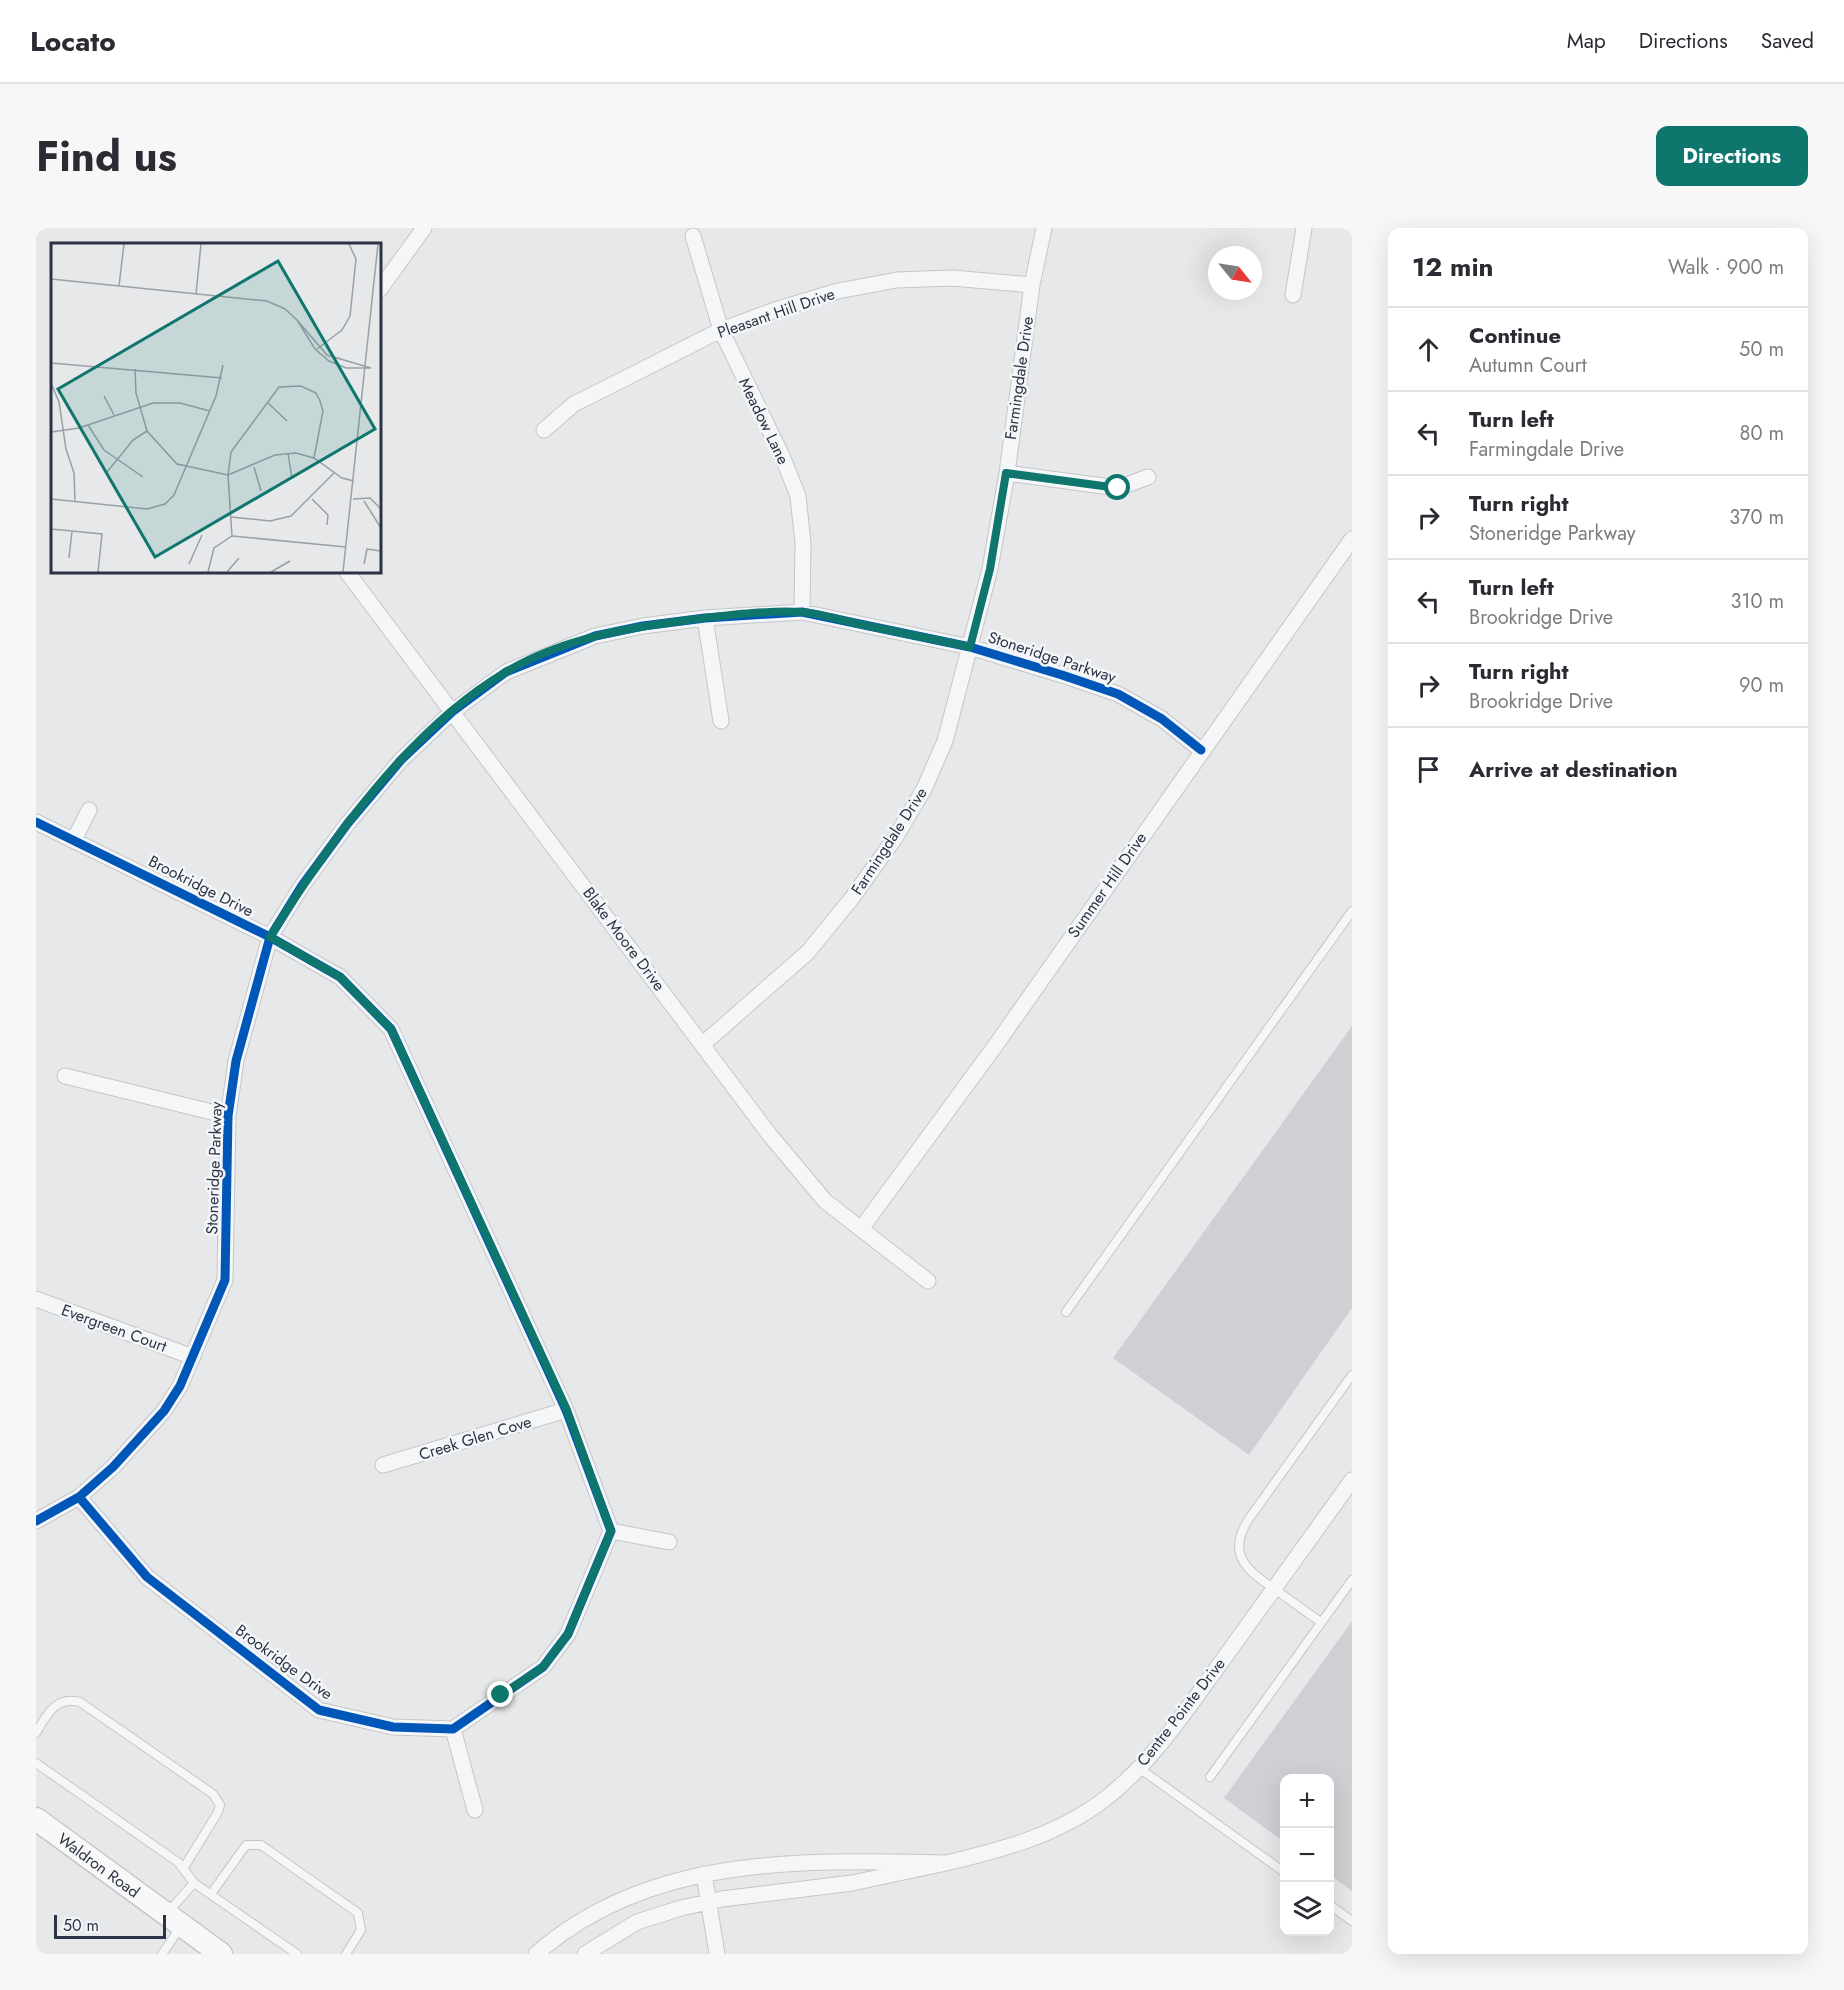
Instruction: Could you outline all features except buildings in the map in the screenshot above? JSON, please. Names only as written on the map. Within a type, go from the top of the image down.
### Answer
[{"type":"main road","name":"Waldron Road","points":[[36,1819],[221,1954]]},
{"type":"street","points":[[381,289],[424,228]]},
{"type":"street","name":"Farmingdale Drive","points":[[702,1044],[808,952],[852,898],[895,838],[924,789],[945,741],[990,569],[1032,285],[1044,228]]},
{"type":"street","points":[[1293,295],[1304,228]]},
{"type":"street","name":"Meadow Lane","points":[[693,236],[721,330],[783,458],[798,496],[802,543],[802,612]]},
{"type":"street","name":"Pleasant Hill Drive","points":[[544,430],[574,404],[721,330],[775,310],[838,291],[897,280],[952,278],[1032,285]]},
{"type":"street","points":[[1006,473],[1118,488],[1148,477]]},
{"type":"street","name":"Summer Hill Drive","points":[[861,1229],[995,1046],[1201,750],[1352,539]]},
{"type":"street","name":"Blake Moore Drive","points":[[348,573],[769,1134],[825,1201],[928,1281]]},
{"type":"street","name":"Stoneridge Parkway","points":[[36,1521],[79,1497],[113,1467],[164,1411],[180,1386],[225,1280],[228,1116],[236,1061],[270,937],[301,887],[348,823],[401,760],[452,712],[506,672],[545,654],[595,636],[705,618],[802,612],[970,647],[1118,694],[1162,719],[1201,750]]},
{"type":"street","points":[[705,618],[722,721]]},
{"type":"street","points":[[74,840],[89,810]]},
{"type":"street","name":"Brookridge Drive","points":[[36,822],[270,937],[340,977],[391,1029],[567,1410],[611,1531]]},
{"type":"street","points":[[65,1076],[228,1116]]},
{"type":"street","name":"Evergreen Court","points":[[36,1299],[193,1357]]},
{"type":"street","name":"Creek Glen Cove","points":[[383,1465],[567,1410]]},
{"type":"street","name":"Centre Pointe Drive","points":[[585,1954],[637,1922],[709,1901],[852,1883],[992,1852],[1050,1831],[1104,1799],[1139,1768],[1168,1735],[1352,1480]]},
{"type":"street","name":"Brookridge Drive","points":[[79,1497],[147,1577],[319,1710],[393,1727],[453,1730]]},
{"type":"street","points":[[474,1810],[453,1730],[543,1667],[568,1634],[611,1531],[669,1542]]},
{"type":"street","name":"Centre Pointe Drive","points":[[536,1954],[572,1928],[623,1899],[651,1887],[704,1874],[823,1861],[946,1863]]},
{"type":"street","points":[[704,1874],[717,1954]]},
{"type":"lane","points":[[1065,1311],[1352,911]]},
{"type":"lane","points":[[1321,1622],[1244,1565],[1239,1552],[1240,1535],[1352,1376]]},
{"type":"lane","points":[[1210,1777],[1352,1580]]},
{"type":"lane","points":[[36,1733],[45,1717],[58,1703],[69,1699],[80,1702],[213,1794],[220,1805],[218,1812],[183,1869]]},
{"type":"lane","points":[[36,1763],[183,1869],[194,1883],[297,1954]]},
{"type":"lane","points":[[1139,1768],[1280,1869]]},
{"type":"lane","points":[[211,1894],[246,1845],[261,1845],[358,1913],[361,1930],[346,1954]]},
{"type":"lane","points":[[162,1954],[175,1919],[194,1883]]},
{"type":"lane","points":[[1334,1908],[1352,1921]]},
{"type":"cycle path","points":[[36,1521],[79,1497],[113,1467],[164,1411],[180,1386],[225,1280],[228,1116],[236,1061],[270,937],[301,887],[348,823],[401,760],[452,712],[506,672],[595,636],[643,626],[705,618],[802,612],[970,647],[1118,694],[1162,719],[1201,750]]},
{"type":"cycle path","points":[[36,822],[270,937],[340,977],[391,1029],[566,1410],[611,1531],[568,1634],[543,1667],[453,1729],[393,1727],[319,1710],[147,1577],[79,1497]]},
{"type":"route","points":[[501,1695],[543,1667],[568,1634],[611,1531],[567,1410],[391,1029],[340,977],[270,937],[301,887],[348,823],[401,760],[452,712],[506,672],[545,654],[595,636],[643,626],[705,618],[802,612],[970,647],[990,569],[1006,473],[1118,488]]}]
